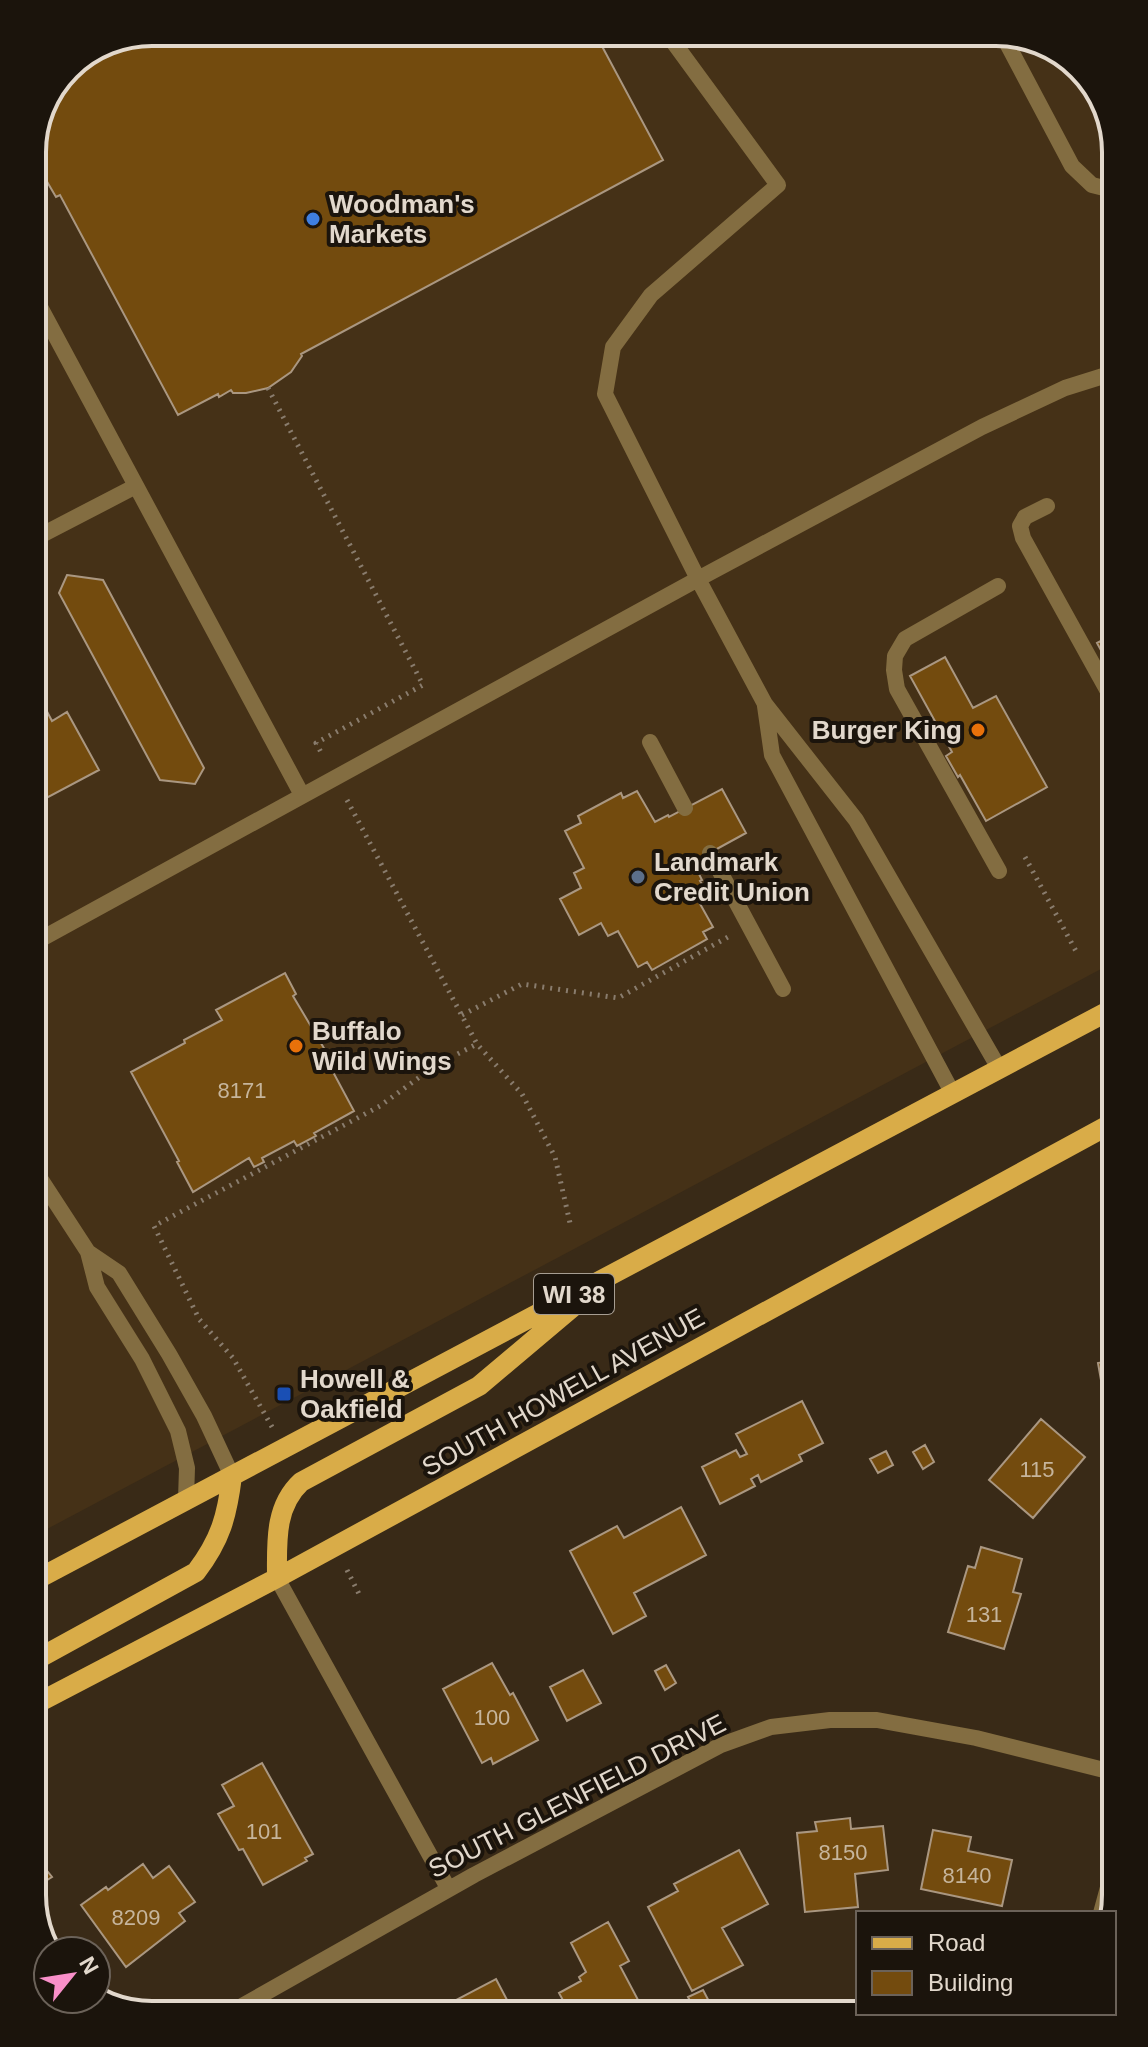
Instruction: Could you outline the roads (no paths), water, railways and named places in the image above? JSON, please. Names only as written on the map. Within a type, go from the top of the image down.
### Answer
[{"type":"main road","name":"WI 38","points":[[46,1574],[1102,1015]]},
{"type":"main road","name":"SOUTH HOWELL AVENUE","points":[[46,1699],[277,1578],[1102,1129]]},
{"type":"main road","points":[[277,1578],[277,1529],[290,1492],[301,1482],[479,1386],[611,1274]]},
{"type":"main road","points":[[46,1654],[196,1572],[209,1556],[220,1534],[228,1508],[232,1476]]},
{"type":"main road","points":[[46,1584],[88,1552]]},
{"type":"street","points":[[676,46],[778,185],[651,295],[613,347],[605,394],[765,704],[856,820],[1000,1070]]},
{"type":"street","points":[[1009,47],[1072,166],[1092,185],[1102,188]]},
{"type":"street","points":[[46,318],[302,795]]},
{"type":"street","points":[[46,936],[982,427],[1065,388],[1102,376]]},
{"type":"street","points":[[46,533],[136,486]]},
{"type":"street","points":[[1047,506],[1025,517],[1020,526],[1023,538],[1102,681]]},
{"type":"street","points":[[998,586],[905,639],[895,656],[894,670],[897,689],[999,871]]},
{"type":"street","points":[[765,704],[772,755],[953,1094]]},
{"type":"street","points":[[650,742],[685,808]]},
{"type":"street","points":[[710,853],[783,989]]},
{"type":"street","points":[[46,1188],[88,1252],[97,1287],[142,1359],[178,1431],[187,1468],[186,1499]]},
{"type":"street","points":[[88,1252],[119,1273],[204,1416],[232,1476]]},
{"type":"street","points":[[277,1578],[448,1888]]},
{"type":"street","name":"SOUTH GLENFIELD DRIVE","points":[[250,2001],[448,1888],[721,1745],[771,1727],[830,1720],[877,1720],[976,1738],[1102,1770]]},
{"type":"place","name":"Woodman's Markets","points":[[313,219]]},
{"type":"place","name":"Burger King","points":[[978,730]]},
{"type":"place","name":"Landmark Credit Union","points":[[638,877]]},
{"type":"place","name":"Buffalo Wild Wings","points":[[296,1046]]},
{"type":"place","name":"Howell & Oakfield","points":[[284,1394]]}]
